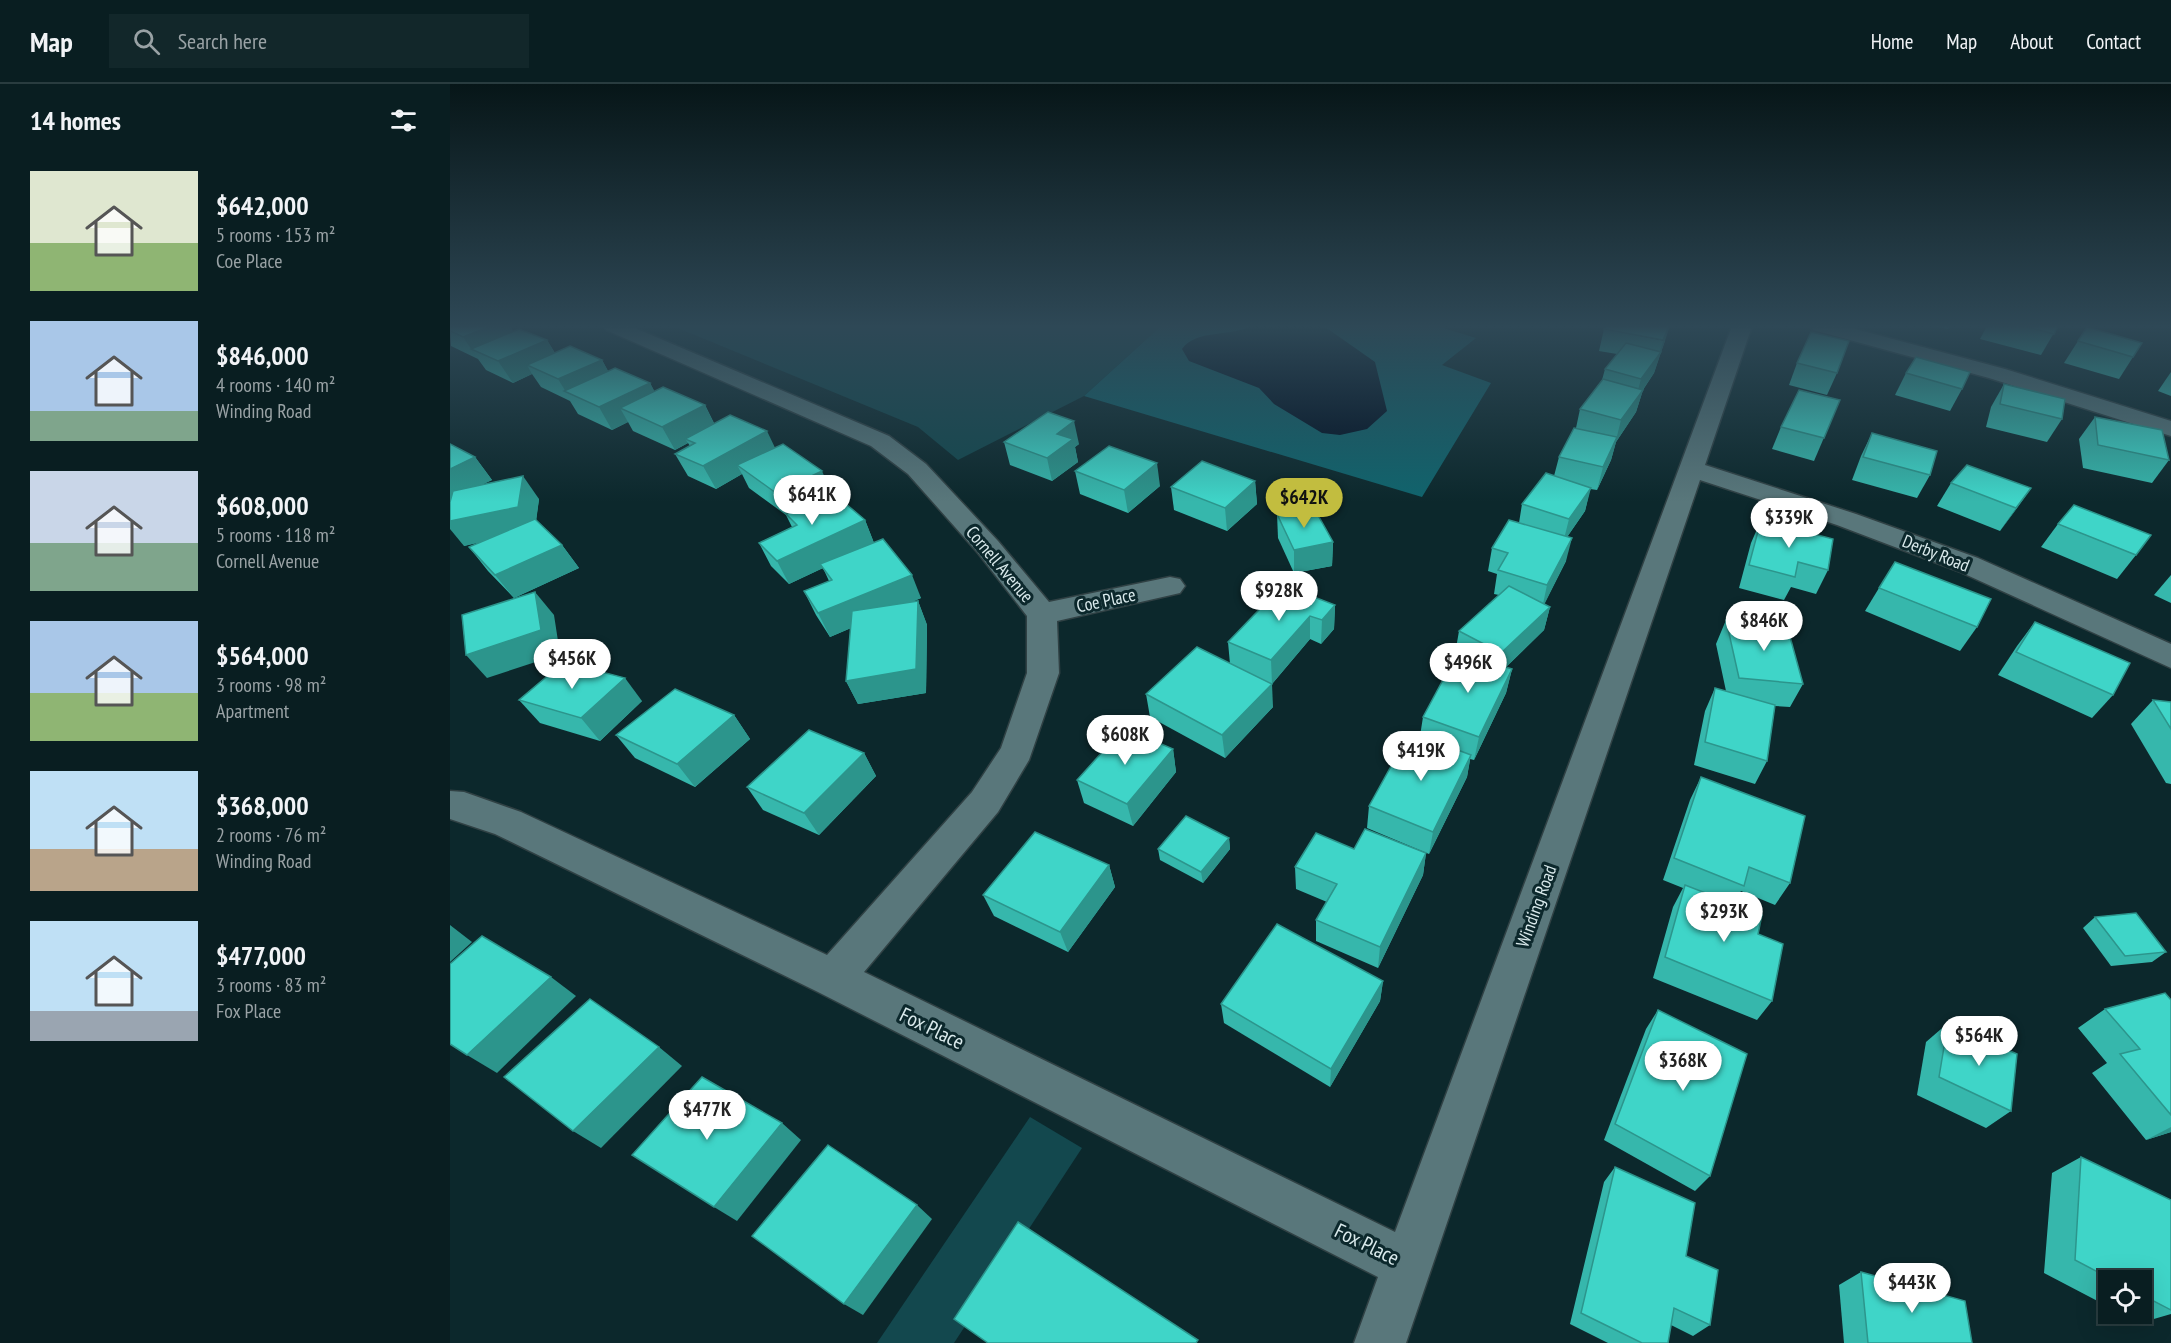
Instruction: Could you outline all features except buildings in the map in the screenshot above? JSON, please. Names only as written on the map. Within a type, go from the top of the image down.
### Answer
[{"type":"street","name":"Cornell Avenue","points":[[749,385],[880,441],[917,470],[988,547],[1042,614],[1043,673],[1017,751],[985,801],[833,978]]},
{"type":"street","name":"Winding Road","points":[[1380,1343],[1721,385]]},
{"type":"street","points":[[2037,385],[2171,429]]},
{"type":"street","name":"Derby Road","points":[[1692,469],[1850,520],[1940,553],[2076,611],[2171,657]]},
{"type":"street","name":"Coe Place","points":[[1042,614],[1170,586]]},
{"type":"street","name":"Fox Place","points":[[450,805],[464,807],[508,823],[833,978],[1408,1265]]},
{"type":"shaded area","points":[[816,385],[1096,385],[1084,396],[958,460],[918,427]]},
{"type":"shaded area","points":[[1096,385],[1490,385],[1422,497],[1084,396]]},
{"type":"shaded area","points":[[1251,385],[1381,385],[1387,411],[1367,429],[1340,435],[1322,433],[1274,404],[1259,388]]},
{"type":"shaded area","points":[[1030,1117],[1082,1148],[954,1343],[877,1343]]}]
